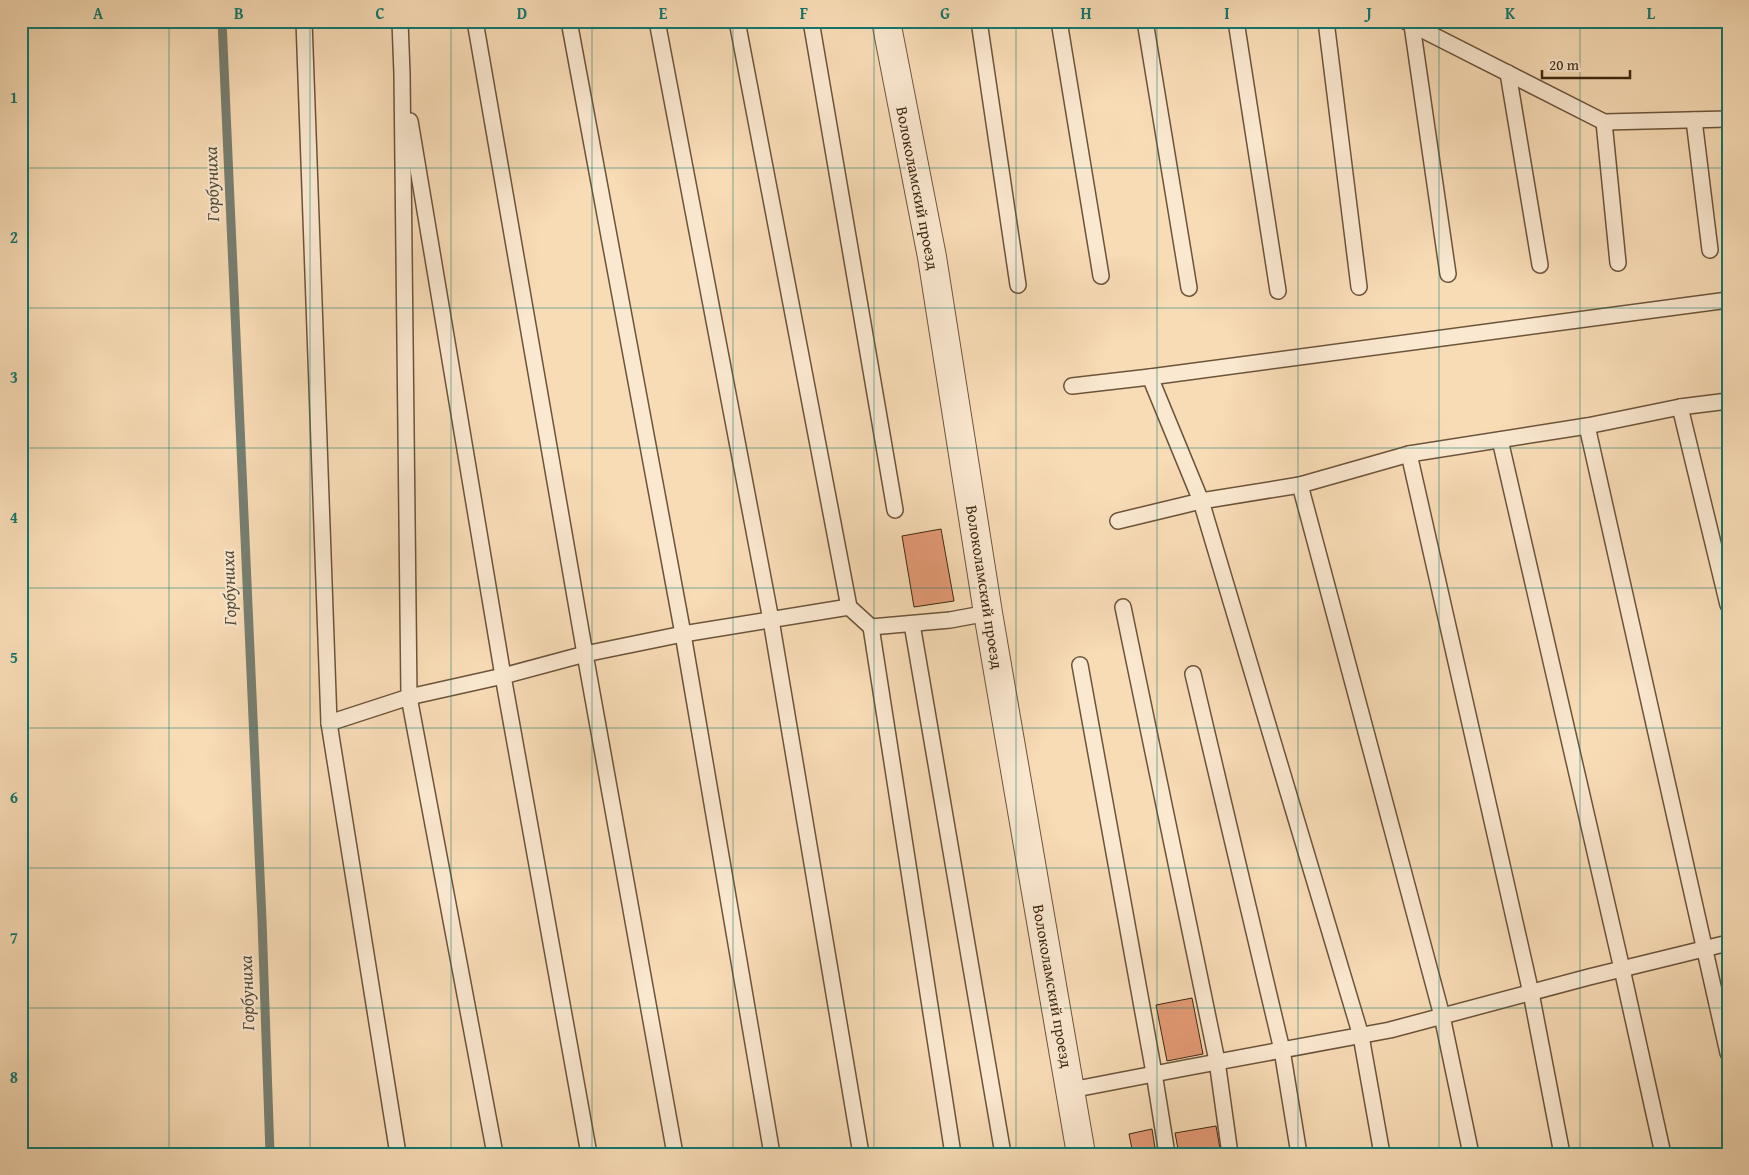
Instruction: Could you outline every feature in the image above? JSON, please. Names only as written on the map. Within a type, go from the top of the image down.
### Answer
[{"type":"street","name":"Волоколамский проезд","points":[[886,21],[932,257],[988,613],[1081,1154]]},
{"type":"lane","points":[[304,21],[329,723],[398,1154]]},
{"type":"lane","points":[[400,21],[409,697],[495,1154]]},
{"type":"lane","points":[[475,21],[585,654],[676,1154]]},
{"type":"lane","points":[[569,21],[683,634],[772,1154]]},
{"type":"lane","points":[[658,21],[771,620],[861,1154]]},
{"type":"lane","points":[[737,21],[849,607],[870,627],[953,1154]]},
{"type":"lane","points":[[811,21],[895,510]]},
{"type":"lane","points":[[979,21],[1018,285]]},
{"type":"lane","points":[[1059,21],[1102,276]]},
{"type":"lane","points":[[1146,21],[1189,288]]},
{"type":"lane","points":[[1236,21],[1278,291]]},
{"type":"lane","points":[[1326,21],[1359,288]]},
{"type":"lane","points":[[1408,23],[1604,122],[1728,119]]},
{"type":"lane","points":[[1408,23],[1448,274]]},
{"type":"lane","points":[[402,74],[503,676],[589,1154]]},
{"type":"lane","points":[[1508,74],[1540,264]]},
{"type":"lane","points":[[1694,120],[1710,250]]},
{"type":"lane","points":[[1604,122],[1618,263]]},
{"type":"lane","points":[[1072,386],[1728,300]]},
{"type":"lane","points":[[1150,377],[1201,501],[1360,1036],[1382,1154]]},
{"type":"lane","points":[[1118,521],[1201,501],[1300,485],[1409,454],[1586,426],[1680,407],[1728,401]]},
{"type":"lane","points":[[1680,407],[1728,605]]},
{"type":"lane","points":[[1586,426],[1728,1053]]},
{"type":"lane","points":[[1500,440],[1663,1154]]},
{"type":"lane","points":[[1409,454],[1531,993],[1562,1154]]},
{"type":"lane","points":[[1300,485],[1442,1016],[1470,1154]]},
{"type":"lane","points":[[329,723],[409,697],[503,676],[585,654],[683,634],[849,607]]},
{"type":"lane","points":[[1123,607],[1217,1061],[1230,1154]]},
{"type":"lane","points":[[870,627],[950,620],[988,613]]},
{"type":"lane","points":[[912,624],[1003,1154]]},
{"type":"lane","points":[[1080,665],[1167,1154]]},
{"type":"lane","points":[[1193,674],[1282,1050],[1300,1154]]},
{"type":"lane","points":[[1071,1090],[1217,1061],[1390,1030],[1728,942]]},
{"type":"building","points":[[941,529],[954,601],[914,607],[902,536]]},
{"type":"building","points":[[1192,998],[1203,1054],[1167,1061],[1156,1005]]},
{"type":"building","points":[[1216,1126],[1221,1154],[1179,1154],[1175,1133]]},
{"type":"building","points":[[1152,1129],[1156,1154],[1133,1154],[1129,1134]]},
{"type":"waterway","name":"Горбуниха","points":[[222,21],[262,920],[270,1154]]}]
